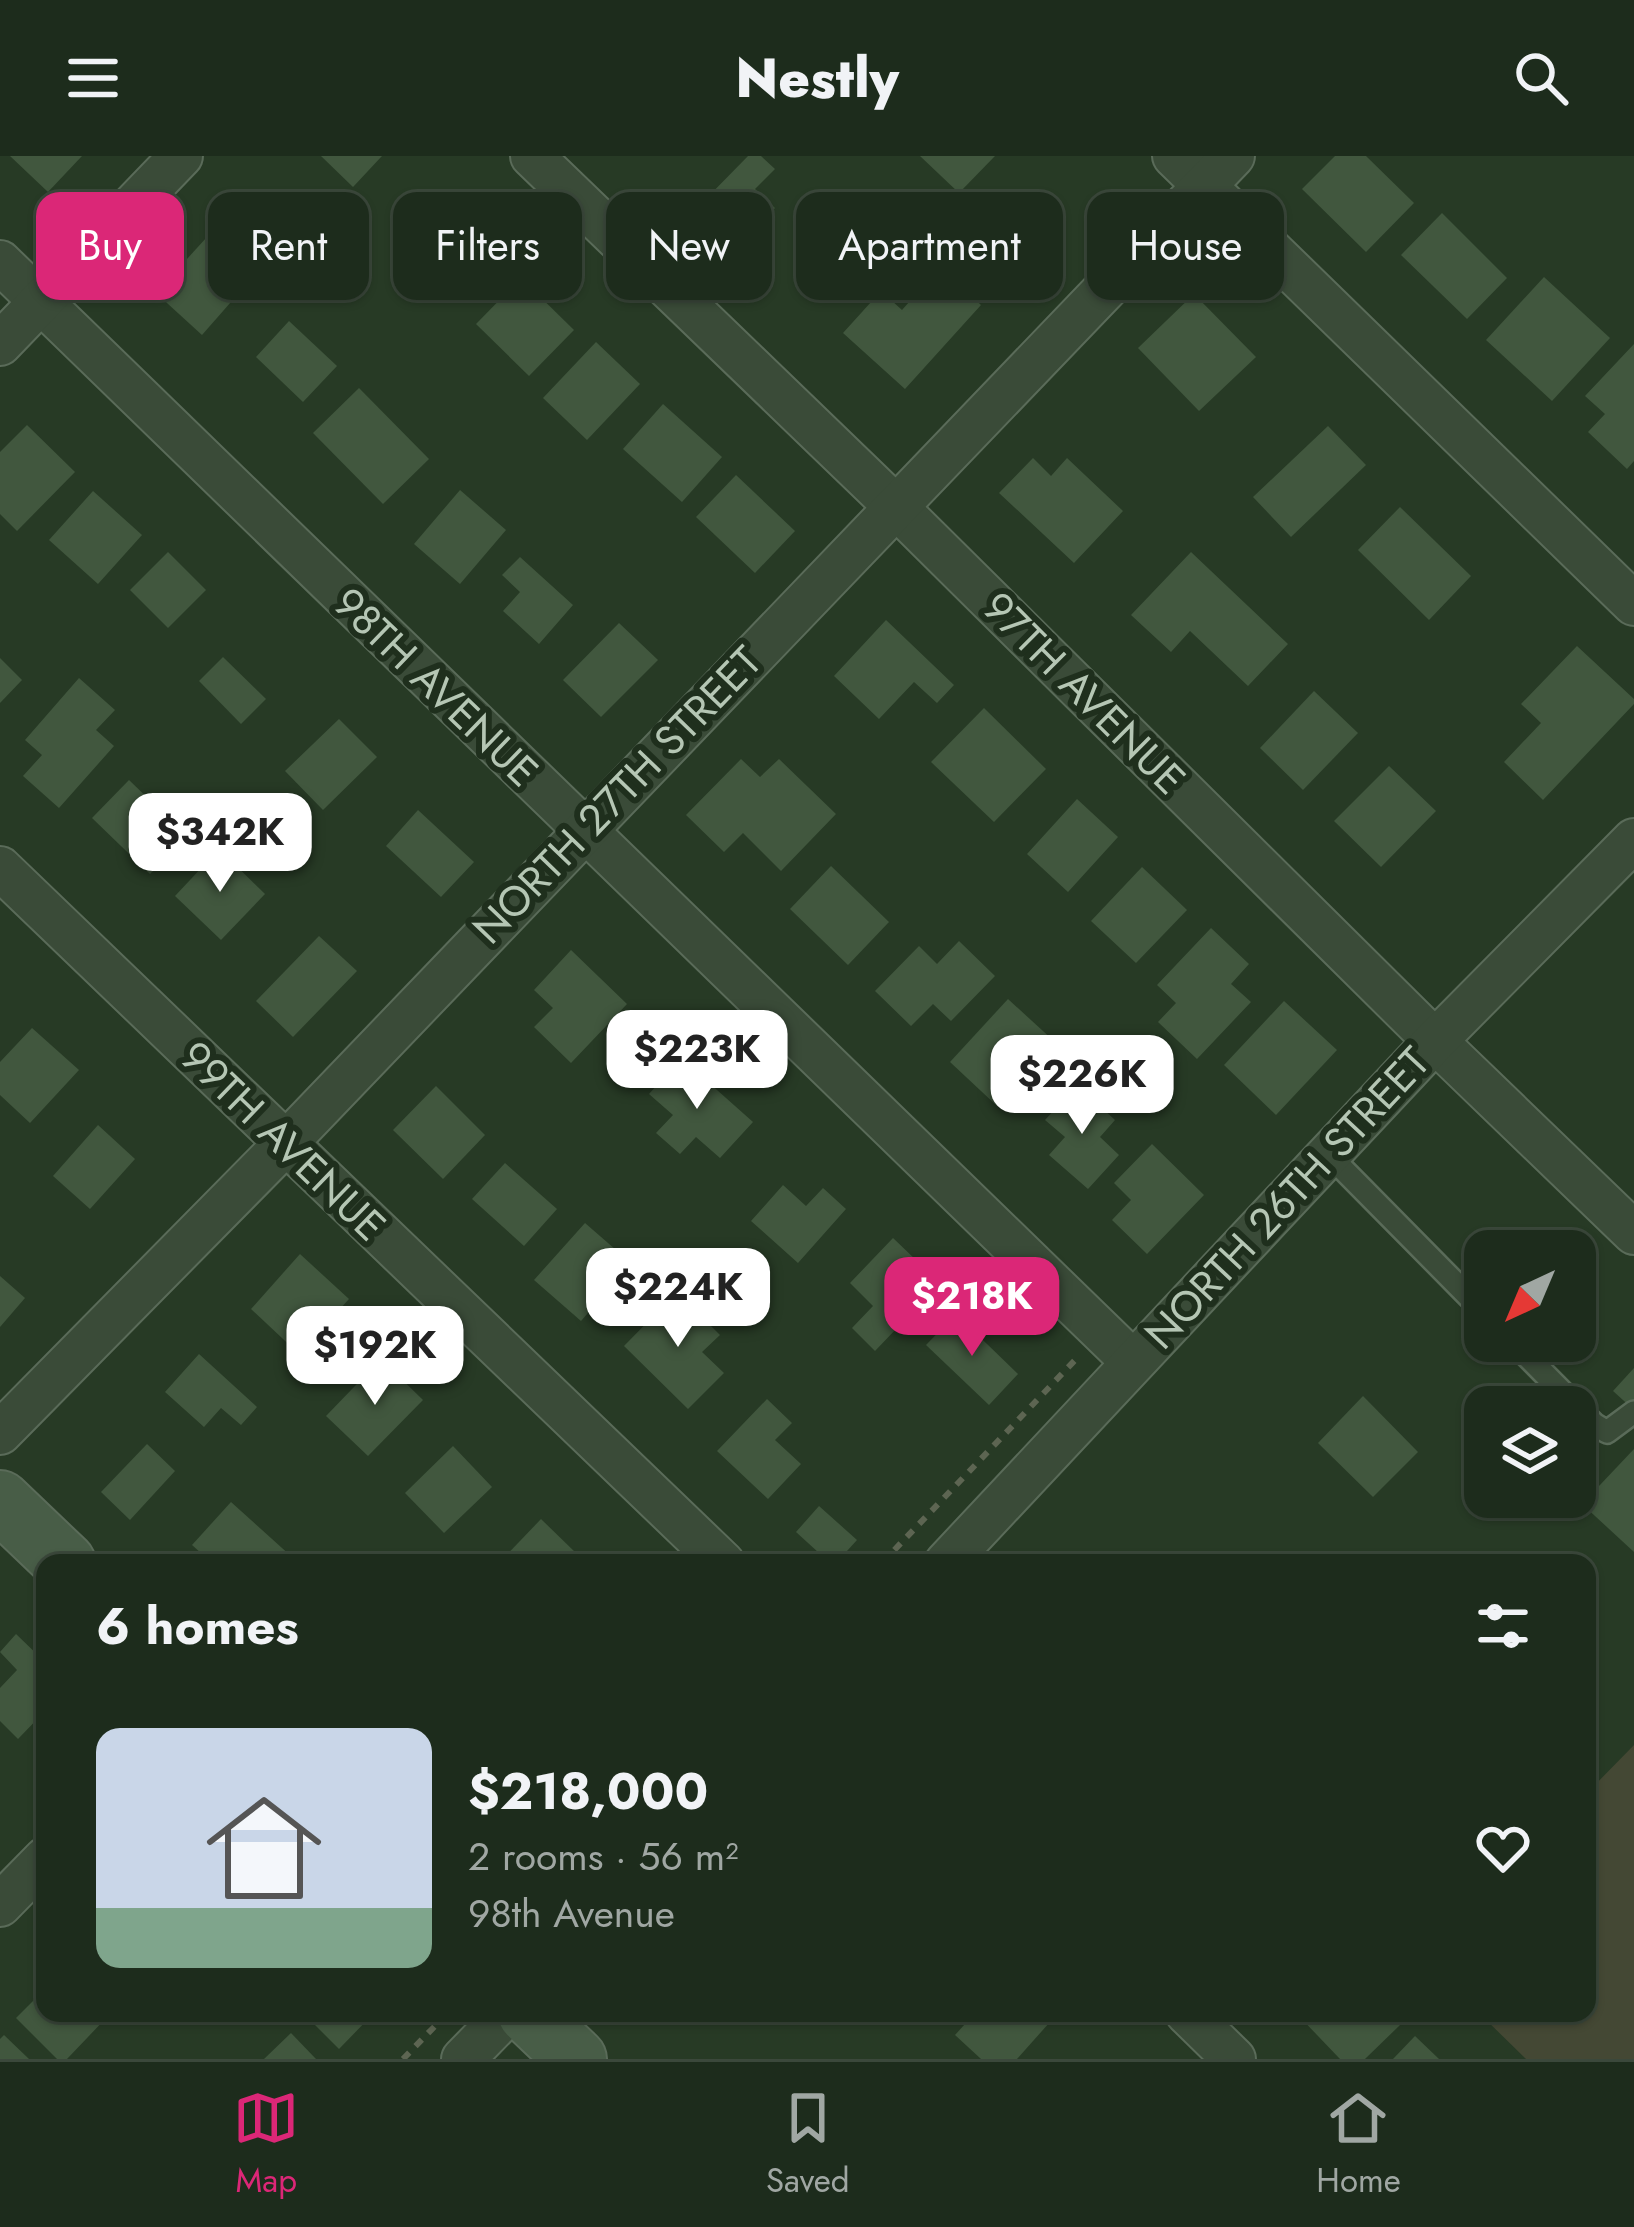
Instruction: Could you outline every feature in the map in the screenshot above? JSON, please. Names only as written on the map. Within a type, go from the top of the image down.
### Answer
[{"type":"street","points":[[0,344],[182,156]]},
{"type":"street","name":"97TH AVENUE","points":[[532,156],[1634,1233]]},
{"type":"street","points":[[1204,166],[1634,604]]},
{"type":"street","name":"NORTH 27TH STREET","points":[[0,1433],[285,1144],[895,506],[1204,166]]},
{"type":"street","name":"98TH AVENUE","points":[[0,262],[1132,1361]]},
{"type":"street","name":"NORTH 26TH STREET","points":[[954,1554],[1436,1041],[1634,840]]},
{"type":"street","name":"99TH AVENUE","points":[[0,868],[714,1554]]},
{"type":"street","points":[[0,1501],[55,1554]]},
{"type":"street","points":[[0,1905],[36,1868]]},
{"type":"street","points":[[463,2059],[499,2022]]},
{"type":"street","points":[[537,2022],[575,2059]]},
{"type":"street","points":[[1196,2022],[1234,2059]]},
{"type":"lane","points":[[1328,1155],[1464,1292]]},
{"type":"lane","points":[[1533,1362],[1607,1432],[1634,1412]]},
{"type":"path","points":[[891,1554],[1083,1353]]},
{"type":"path","points":[[403,2059],[439,2022]]},
{"type":"green space","points":[[1634,1745],[1634,2059],[1526,2059],[1488,2022],[1596,2022],[1596,1784]]},
{"type":"building","points":[[10,156],[82,156],[48,192]]},
{"type":"building","points":[[321,156],[382,156],[353,187]]},
{"type":"building","points":[[748,156],[761,156],[775,169],[755,189],[758,192],[713,192]]},
{"type":"building","points":[[920,156],[995,156],[958,192]]},
{"type":"building","points":[[1335,156],[1366,156],[1414,203],[1366,252],[1302,189]]},
{"type":"building","points":[[1442,213],[1507,278],[1467,319],[1401,255]]},
{"type":"building","points":[[207,237],[208,300],[233,300],[202,335],[164,300],[184,300],[184,262]]},
{"type":"building","points":[[1544,277],[1610,338],[1552,401],[1486,340]]},
{"type":"building","points":[[499,300],[543,300],[574,330],[529,376],[476,324]]},
{"type":"building","points":[[873,300],[891,300],[902,310],[911,300],[976,300],[981,305],[905,389],[843,333]]},
{"type":"building","points":[[1188,300],[1200,300],[1256,357],[1199,411],[1138,348]]},
{"type":"building","points":[[289,321],[337,366],[303,402],[256,357]]},
{"type":"building","points":[[596,342],[640,384],[587,440],[543,398]]},
{"type":"building","points":[[1634,344],[1634,461],[1627,469],[1588,432],[1605,414],[1585,396]]},
{"type":"building","points":[[359,388],[429,459],[383,504],[313,433]]},
{"type":"building","points":[[663,404],[722,457],[682,502],[623,449]]},
{"type":"building","points":[[27,425],[75,472],[17,531],[0,514],[0,452]]},
{"type":"building","points":[[1328,426],[1366,465],[1291,537],[1253,497]]},
{"type":"building","points":[[1033,458],[1051,476],[1067,458],[1123,511],[1074,563],[999,493]]},
{"type":"building","points":[[736,475],[795,531],[755,573],[696,517]]},
{"type":"building","points":[[460,490],[506,530],[460,584],[414,544]]},
{"type":"building","points":[[93,491],[142,535],[98,584],[49,540]]},
{"type":"building","points":[[1400,507],[1471,576],[1429,620],[1358,550]]},
{"type":"building","points":[[168,552],[206,590],[168,628],[130,590]]},
{"type":"building","points":[[1191,552],[1288,644],[1248,686],[1190,631],[1171,652],[1131,615]]},
{"type":"building","points":[[520,557],[573,605],[539,644],[503,611],[520,592],[502,575]]},
{"type":"building","points":[[886,620],[954,685],[937,703],[914,682],[879,719],[834,676]]},
{"type":"building","points":[[619,623],[658,660],[601,717],[563,680]]},
{"type":"building","points":[[1577,646],[1634,704],[1543,800],[1504,762],[1541,723],[1521,704]]},
{"type":"building","points":[[223,657],[266,699],[241,724],[199,681]]},
{"type":"building","points":[[0,658],[22,680],[0,703]]},
{"type":"building","points":[[79,678],[115,710],[96,730],[114,746],[59,808],[23,776],[42,755],[25,740]]},
{"type":"building","points":[[1314,691],[1358,733],[1303,790],[1260,748]]},
{"type":"building","points":[[984,708],[1046,769],[994,822],[931,762]]},
{"type":"building","points":[[339,719],[377,757],[323,810],[285,771]]},
{"type":"building","points":[[741,759],[760,777],[779,759],[836,814],[781,871],[743,833],[724,852],[686,815]]},
{"type":"building","points":[[1389,766],[1436,811],[1381,867],[1334,821]]},
{"type":"building","points":[[129,780],[187,836],[150,874],[92,818]]},
{"type":"building","points":[[1077,799],[1118,837],[1068,892],[1027,854]]},
{"type":"building","points":[[418,810],[474,862],[441,897],[386,846]]},
{"type":"building","points":[[219,849],[265,894],[221,940],[175,896]]},
{"type":"building","points":[[831,866],[889,922],[848,965],[790,909]]},
{"type":"building","points":[[1142,867],[1187,910],[1136,963],[1091,921]]},
{"type":"building","points":[[1211,928],[1249,964],[1231,984],[1251,1002],[1197,1059],[1158,1022],[1176,1003],[1157,985]]},
{"type":"building","points":[[319,936],[357,971],[293,1037],[256,1001]]},
{"type":"building","points":[[959,941],[995,976],[951,1021],[933,1004],[911,1026],[875,991],[919,946],[937,964]]},
{"type":"building","points":[[571,950],[627,1004],[571,1063],[534,1027],[553,1008],[534,990]]},
{"type":"building","points":[[1008,999],[1055,1042],[997,1106],[950,1062]]},
{"type":"building","points":[[1284,1001],[1337,1050],[1276,1115],[1224,1065]]},
{"type":"building","points":[[32,1028],[79,1070],[30,1123],[0,1095],[0,1062]]},
{"type":"building","points":[[681,1058],[753,1122],[720,1158],[696,1137],[680,1154],[656,1133],[673,1115],[649,1094]]},
{"type":"building","points":[[1077,1085],[1115,1120],[1100,1137],[1119,1155],[1088,1189],[1049,1155],[1065,1137],[1045,1120]]},
{"type":"building","points":[[436,1086],[485,1135],[443,1179],[393,1130]]},
{"type":"building","points":[[98,1125],[135,1159],[90,1209],[53,1176]]},
{"type":"building","points":[[1152,1144],[1204,1195],[1147,1254],[1112,1220],[1131,1200],[1114,1183]]},
{"type":"building","points":[[505,1163],[557,1209],[524,1246],[472,1199]]},
{"type":"building","points":[[783,1185],[806,1206],[823,1188],[846,1209],[798,1263],[751,1221]]},
{"type":"building","points":[[585,1223],[631,1263],[581,1321],[534,1280]]},
{"type":"building","points":[[893,1238],[940,1283],[875,1351],[852,1328],[873,1306],[850,1283]]},
{"type":"building","points":[[300,1254],[349,1299],[299,1354],[251,1309]]},
{"type":"building","points":[[0,1276],[25,1298],[0,1327]]},
{"type":"building","points":[[677,1292],[720,1335],[702,1352],[724,1373],[688,1409],[624,1346]]},
{"type":"building","points":[[956,1314],[1018,1374],[989,1405],[926,1345]]},
{"type":"building","points":[[199,1354],[257,1407],[241,1425],[221,1408],[204,1427],[165,1392]]},
{"type":"building","points":[[381,1359],[423,1400],[368,1456],[326,1416]]},
{"type":"building","points":[[1634,1368],[1634,1410],[1613,1391]]},
{"type":"building","points":[[1363,1396],[1418,1452],[1373,1497],[1318,1443]]},
{"type":"building","points":[[767,1399],[792,1423],[775,1440],[801,1464],[768,1499],[717,1451]]},
{"type":"building","points":[[147,1444],[175,1471],[130,1520],[101,1492]]},
{"type":"building","points":[[453,1446],[492,1487],[444,1533],[405,1493]]},
{"type":"building","points":[[1634,1449],[1634,1552],[1596,1517],[1596,1489]]},
{"type":"building","points":[[231,1502],[289,1554],[202,1554],[192,1545]]},
{"type":"building","points":[[819,1506],[857,1540],[844,1554],[820,1554],[796,1532]]},
{"type":"building","points":[[541,1519],[576,1553],[575,1554],[508,1554]]},
{"type":"building","points":[[16,1634],[36,1653],[36,1720],[18,1739],[0,1721],[0,1688],[17,1670],[0,1652]]},
{"type":"building","points":[[36,1998],[36,2022],[102,2022],[67,2059],[57,2059],[16,2018]]},
{"type":"building","points":[[312,2022],[365,2022],[339,2049]]},
{"type":"building","points":[[967,2022],[1050,2022],[1017,2059],[981,2059],[955,2035]]},
{"type":"building","points":[[1305,2022],[1400,2025],[1365,2059],[1340,2059]]},
{"type":"building","points":[[291,2033],[316,2059],[264,2059]]},
{"type":"building","points":[[4,2035],[29,2059],[0,2059]]},
{"type":"building","points":[[1415,2036],[1439,2059],[1393,2059]]}]
